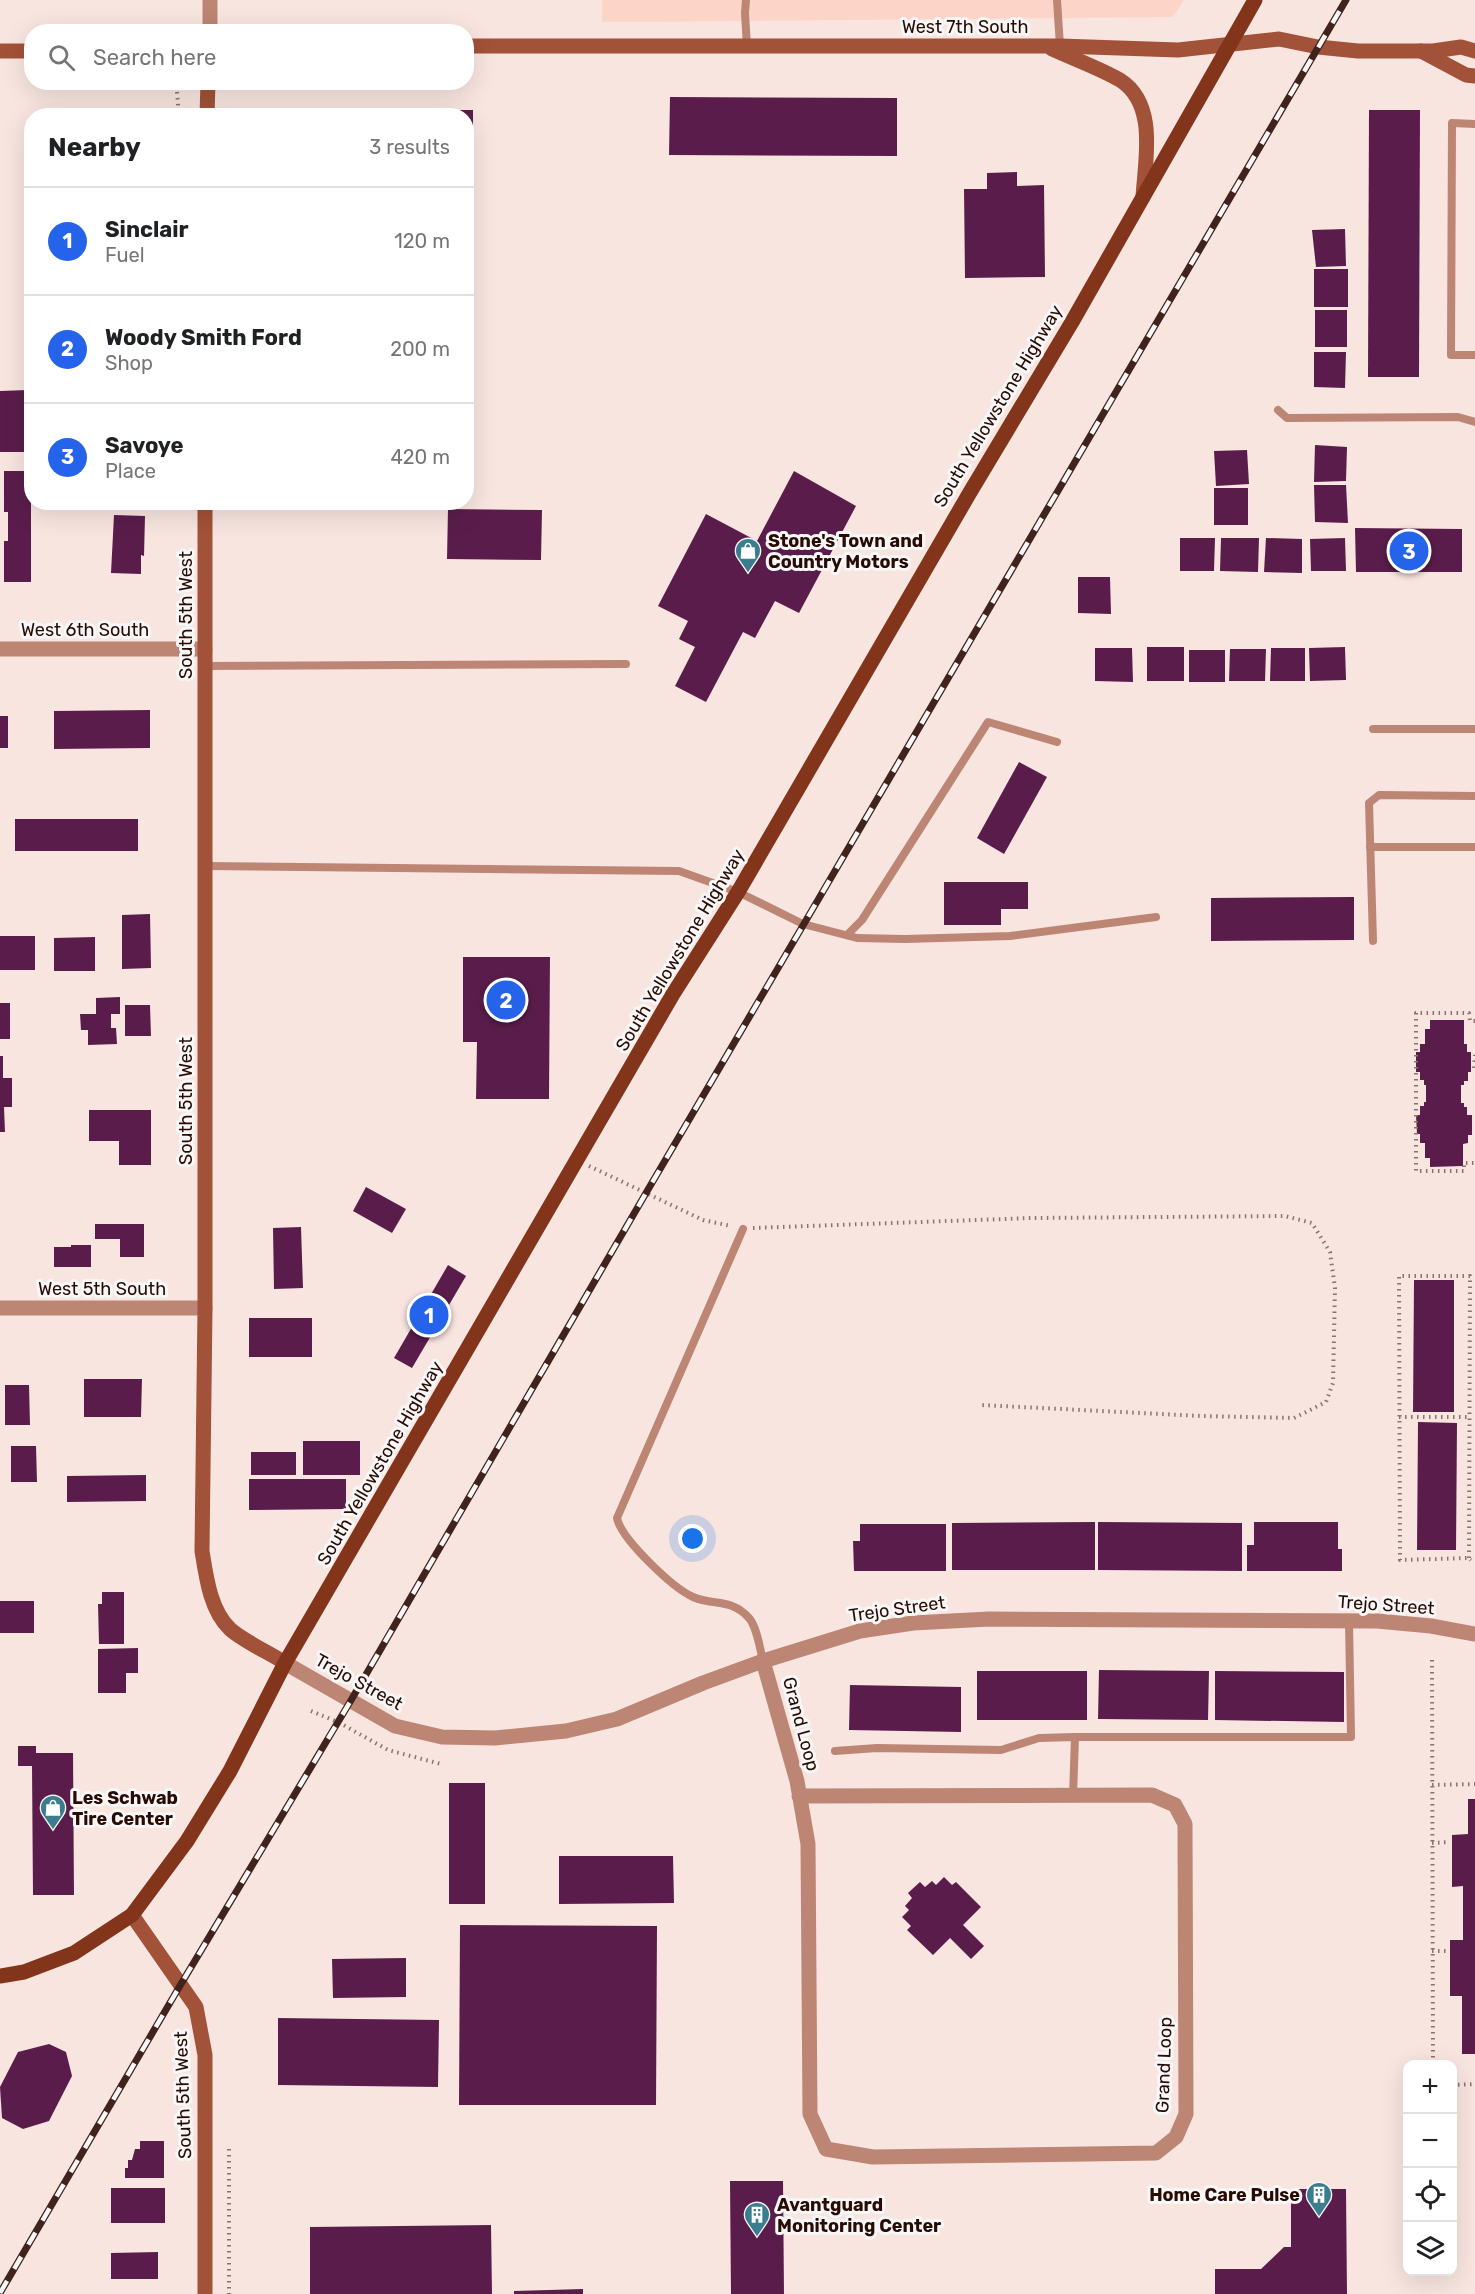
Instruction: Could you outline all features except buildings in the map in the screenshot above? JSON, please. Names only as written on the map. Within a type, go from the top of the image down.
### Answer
[{"type":"main road","name":"South Yellowstone Highway","points":[[132,1916],[188,1841],[230,1771],[285,1663],[673,994],[738,892],[1143,197],[1208,81],[1231,46],[1255,0]]},
{"type":"main road","points":[[0,1976],[24,1972],[74,1953],[132,1916]]},
{"type":"street","points":[[210,0],[210,24]]},
{"type":"street","name":"West 7th South","points":[[474,46],[1054,46],[1178,50],[1279,39],[1318,47],[1358,51],[1421,51],[1468,49],[1475,39]]},
{"type":"street","points":[[1054,46],[1120,81],[1136,98],[1145,120],[1143,197]]},
{"type":"street","points":[[0,51],[24,51]]},
{"type":"street","points":[[1421,51],[1466,75],[1475,76]]},
{"type":"street","points":[[207,108],[208,90]]},
{"type":"street","name":"South 5th West","points":[[205,510],[205,1308],[202,1551],[207,1580],[217,1610],[230,1628],[285,1663]]},
{"type":"street","name":"West 6th South","points":[[0,649],[205,649]]},
{"type":"street","name":"West 5th South","points":[[0,1308],[205,1308]]},
{"type":"street","name":"Trejo Street","points":[[285,1663],[395,1726],[442,1737],[495,1738],[566,1731],[617,1719],[763,1661],[860,1631],[913,1623],[1012,1619],[1349,1621],[1431,1626],[1475,1634]]},
{"type":"street","name":"Grand Loop","points":[[763,1661],[799,1796],[808,1844],[810,2114],[826,2149],[873,2157],[1156,2153],[1176,2137],[1186,2114],[1185,1824],[1175,1805],[1152,1796],[799,1796]]},
{"type":"street","name":"South 5th West","points":[[132,1916],[196,2007],[200,2023],[205,2055],[205,2294]]},
{"type":"lane","points":[[746,0],[747,47]]},
{"type":"lane","points":[[1054,46],[1057,0]]},
{"type":"lane","points":[[1475,124],[1452,123],[1451,345],[1451,355],[1475,355]]},
{"type":"lane","points":[[1278,410],[1287,418],[1458,417],[1475,422]]},
{"type":"lane","points":[[205,666],[626,664]]},
{"type":"lane","points":[[847,935],[862,920],[988,722],[1057,742]]},
{"type":"lane","points":[[1373,729],[1475,729]]},
{"type":"lane","points":[[1372,941],[1369,803],[1379,795],[1475,796]]},
{"type":"lane","points":[[1370,847],[1475,848]]},
{"type":"lane","points":[[205,866],[679,871],[738,892],[803,924],[847,935],[905,939],[1010,936],[1156,917]]},
{"type":"lane","points":[[743,1229],[617,1518],[622,1531],[672,1582],[694,1598],[731,1604],[747,1616],[751,1620],[763,1661]]},
{"type":"lane","points":[[835,1751],[877,1748],[1001,1750],[1039,1738],[1075,1737],[1351,1737],[1349,1621]]},
{"type":"lane","points":[[1073,1796],[1075,1737]]},
{"type":"path","points":[[177,92],[178,108]]},
{"type":"path","points":[[1475,1021],[1470,1021],[1469,1012],[1416,1012],[1416,1171],[1464,1171],[1464,1163],[1475,1163]]},
{"type":"path","points":[[1474,1068],[1475,1055]]},
{"type":"path","points":[[578,1161],[703,1220],[743,1229],[1032,1218],[1285,1216],[1312,1223],[1330,1252],[1335,1288],[1334,1383],[1326,1402],[1294,1418],[1211,1417],[981,1405]]},
{"type":"path","points":[[1399,1276],[1472,1276],[1470,1559],[1400,1560],[1399,1417],[1399,1276]]},
{"type":"path","points":[[1399,1417],[1470,1417]]},
{"type":"path","points":[[1432,1660],[1433,2060]]},
{"type":"path","points":[[311,1711],[338,1722],[388,1750],[441,1764]]},
{"type":"path","points":[[1432,1785],[1475,1784]]},
{"type":"path","points":[[1432,1843],[1450,1842]]},
{"type":"path","points":[[1432,1951],[1449,1951]]},
{"type":"path","points":[[1457,2085],[1475,2084]]},
{"type":"path","points":[[229,2149],[229,2294]]},
{"type":"shaded area","points":[[602,0],[1184,0],[1173,17],[602,22]]},
{"type":"railway","points":[[0,2293],[350,1702],[1346,0]]},
{"type":"place","name":"Savoye","points":[[1409,551]]},
{"type":"place","name":"Stone's Town and Country Motors","points":[[748,574]]},
{"type":"place","name":"Woody Smith Ford","points":[[506,1000]]},
{"type":"place","name":"Sinclair","points":[[429,1315]]},
{"type":"place","name":"Les Schwab Tire Center","points":[[53,1831]]},
{"type":"place","name":"Home Care Pulse","points":[[1319,2218]]},
{"type":"place","name":"Avantguard Monitoring Center","points":[[757,2238]]}]
